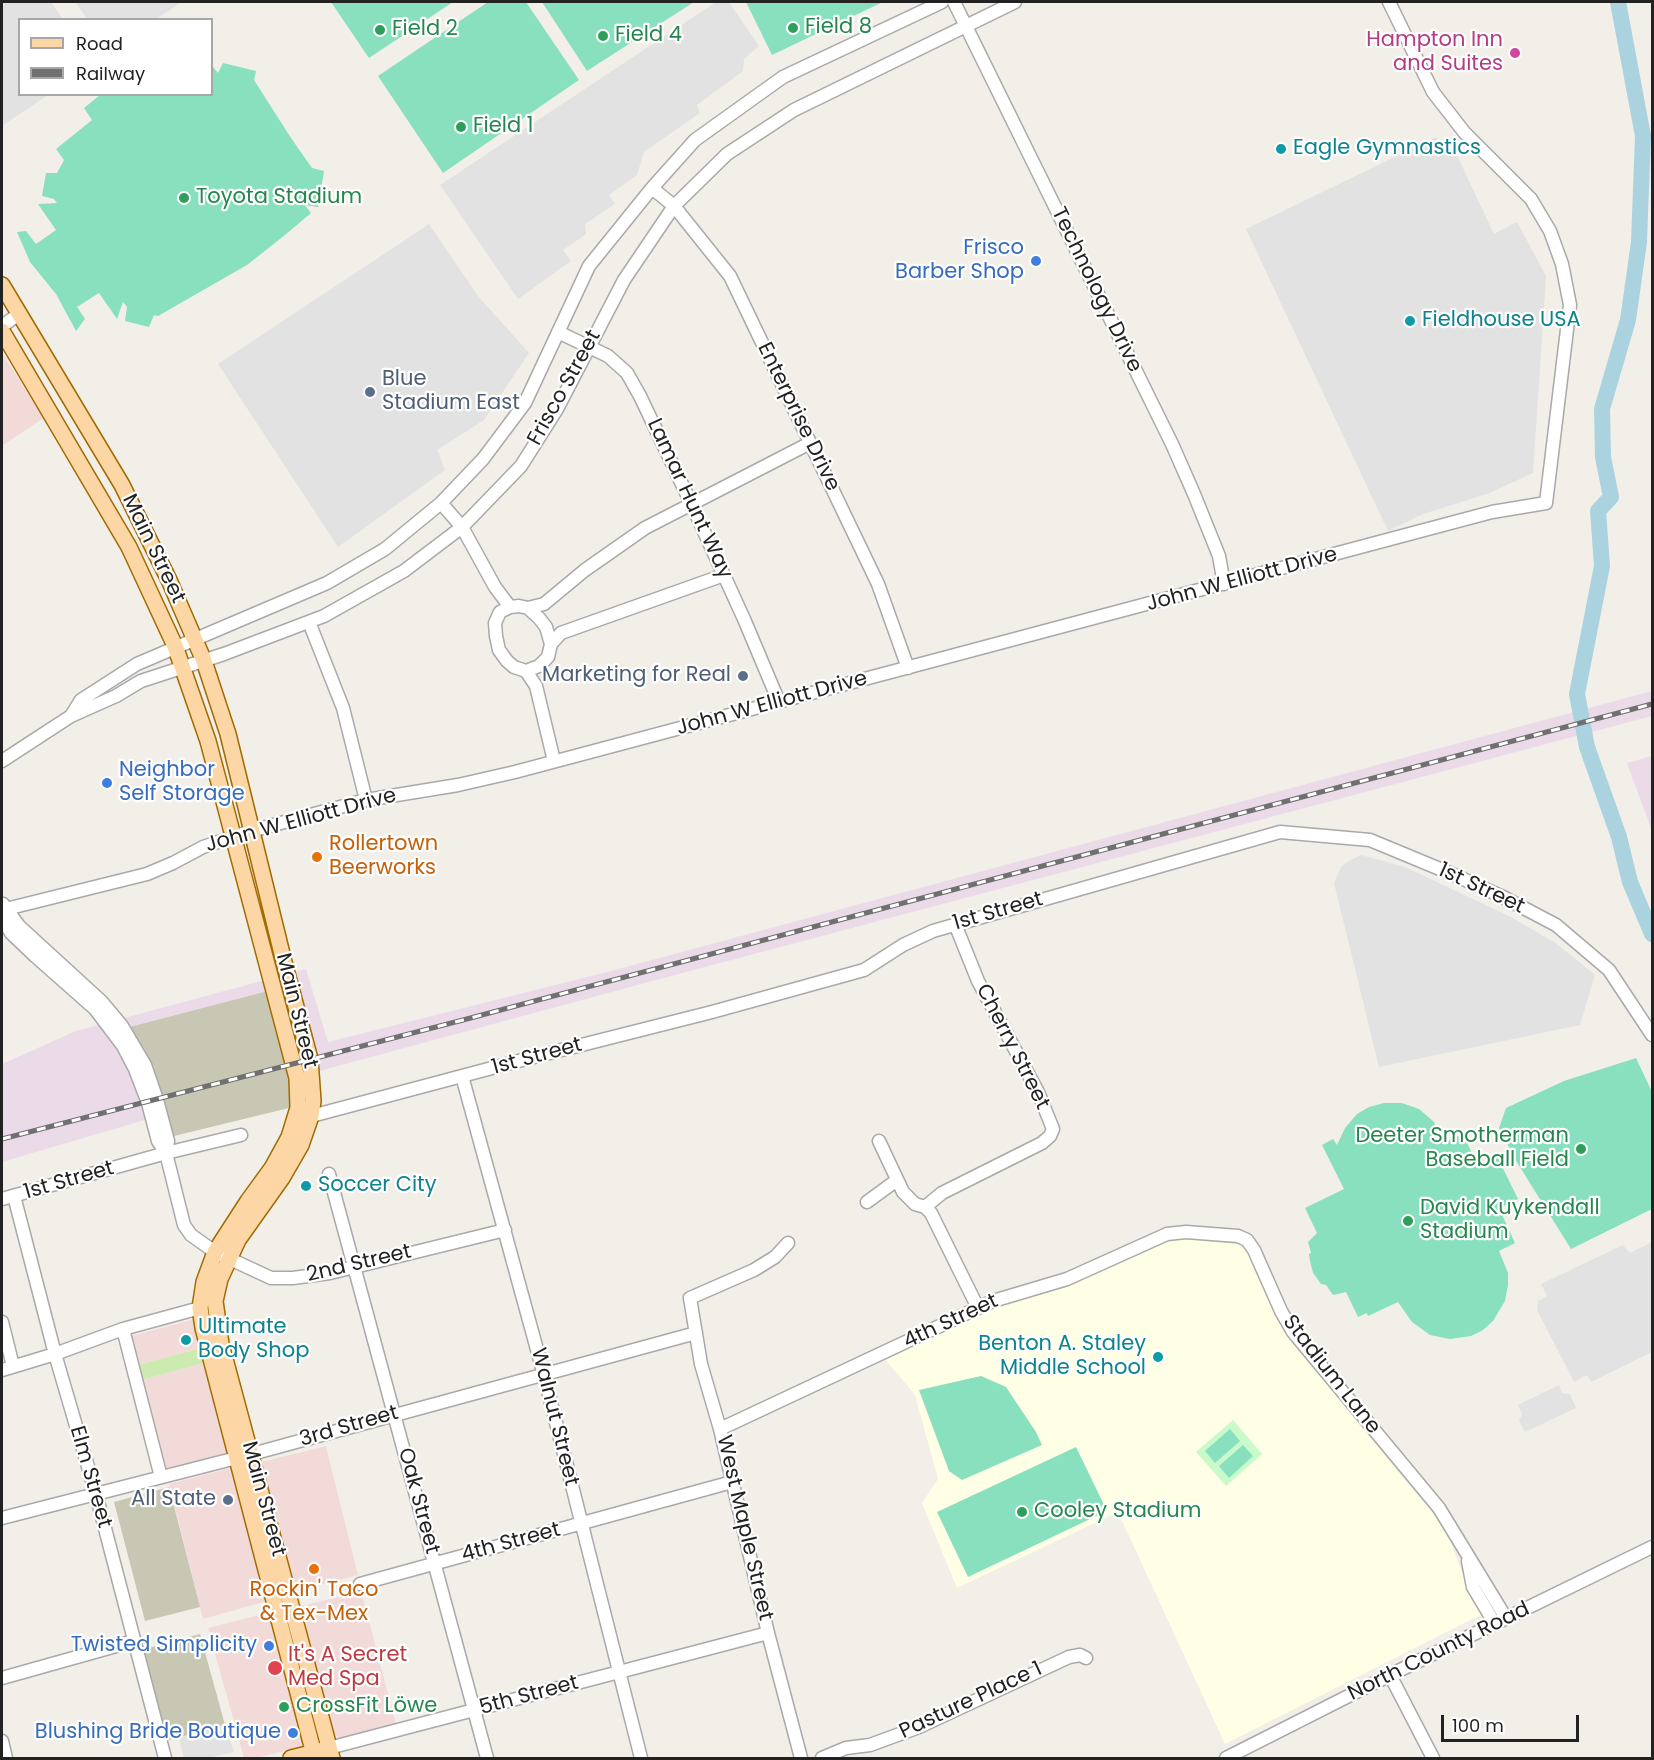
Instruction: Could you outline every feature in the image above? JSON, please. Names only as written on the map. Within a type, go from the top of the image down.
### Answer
[{"type":"main road","name":"Main Street","points":[[4,294],[19,314],[122,485],[147,533],[204,661],[228,734],[310,1059],[313,1086],[311,1116],[302,1145],[276,1186],[204,1282],[200,1308],[203,1328],[245,1456],[331,1753]]},
{"type":"main road","name":"Main Street","points":[[2,331],[129,547],[175,646],[208,741],[297,1078],[298,1108],[289,1137],[272,1168],[248,1201],[222,1256],[215,1301],[221,1344],[245,1456],[314,1755]]},
{"type":"main road","name":"5th Street","points":[[291,1758],[331,1753]]},
{"type":"street","name":"Frisco Street","points":[[70,716],[81,700],[136,664],[327,584],[385,549],[441,503],[483,459],[525,403],[589,266],[652,188],[695,140],[783,76],[942,2]]},
{"type":"street","name":"Technology Drive","points":[[954,2],[1172,444],[1218,556],[1224,584]]},
{"type":"street","name":"Frisco Street","points":[[2,761],[70,716],[116,696],[141,681],[204,661],[324,616],[404,571],[462,527],[521,466],[557,409],[624,280],[674,206],[727,153],[794,110],[1014,2]]},
{"type":"street","name":"John W Elliott Drive","points":[[3,909],[147,874],[203,846],[366,800],[458,785],[554,761],[1492,512],[1546,504],[1570,305],[1562,264],[1550,231],[1531,199],[1464,132],[1433,92],[1389,2]]},
{"type":"street","name":"Enterprise Drive","points":[[652,188],[674,206],[730,276],[878,584],[908,668]]},
{"type":"street","points":[[2,326],[19,314]]},
{"type":"street","name":"Lamar Hunt Way","points":[[558,332],[608,356],[627,373],[691,503],[779,702]]},
{"type":"street","points":[[554,761],[536,686],[526,671],[514,667],[499,650],[495,623],[505,609],[519,606],[528,608],[544,604],[585,570],[645,528],[810,443]]},
{"type":"street","points":[[441,503],[462,527],[484,564],[505,609]]},
{"type":"street","points":[[526,671],[539,666],[548,657],[551,644],[561,633],[724,575]]},
{"type":"street","points":[[544,604],[543,622],[551,644]]},
{"type":"street","points":[[528,608],[543,622],[561,633]]},
{"type":"street","points":[[309,622],[343,708],[366,800]]},
{"type":"street","points":[[536,686],[539,666]]},
{"type":"street","name":"1st Street","points":[[295,1120],[712,1012],[864,970],[903,945],[933,931],[1280,832],[1370,840],[1501,896],[1556,925],[1609,970],[1653,1035]]},
{"type":"street","name":"2nd Street","points":[[3,909],[102,1002],[122,1026],[145,1065],[154,1092],[168,1141],[166,1153],[184,1225],[191,1235],[222,1256],[271,1278],[293,1278],[354,1267],[505,1230]]},
{"type":"street","name":"Cherry Street","points":[[925,1207],[942,1193],[1042,1143],[1050,1136],[1053,1129],[1038,1092],[978,981],[955,924]]},
{"type":"street","name":"Walnut Street","points":[[462,1077],[544,1375],[641,1758]]},
{"type":"street","name":"1st Street","points":[[8,1198],[166,1153],[241,1135]]},
{"type":"street","points":[[879,1141],[903,1192],[915,1204],[925,1207],[931,1213],[978,1308]]},
{"type":"street","name":"Oak Street","points":[[329,1174],[488,1758]]},
{"type":"street","points":[[867,1202],[897,1180]]},
{"type":"street","name":"Elm Street","points":[[8,1198],[96,1494],[165,1758]]},
{"type":"street","name":"4th Street","points":[[720,1429],[993,1301],[1067,1279],[1167,1234],[1186,1232]]},
{"type":"street","name":"Stadium Lane","points":[[1186,1232],[1238,1236],[1247,1240],[1293,1332],[1439,1508],[1466,1551],[1473,1587],[1501,1621]]},
{"type":"street","name":"West Maple Street","points":[[788,1244],[775,1257],[754,1270],[690,1298],[701,1364],[720,1429],[768,1633],[801,1758]]},
{"type":"street","points":[[2,1322],[7,1368],[55,1354],[123,1329],[200,1308]]},
{"type":"street","points":[[123,1329],[161,1477]]},
{"type":"street","name":"3rd Street","points":[[2,1518],[245,1456],[696,1333]]},
{"type":"street","name":"4th Street","points":[[360,1584],[732,1482]]},
{"type":"street","name":"North County Road","points":[[1230,1758],[1390,1675],[1653,1547]]},
{"type":"street","name":"5th Street","points":[[331,1753],[475,1710],[768,1633]]},
{"type":"street","points":[[2,1678],[134,1641]]},
{"type":"street","name":"Pasture Place 1","points":[[822,1758],[846,1748],[870,1745],[919,1727],[1069,1657],[1080,1655],[1086,1658]]},
{"type":"street","points":[[1390,1675],[1433,1758]]},
{"type":"street","points":[[2,1741],[6,1758]]},
{"type":"shaded area","points":[[2,2],[51,2],[62,18],[18,18],[18,96],[47,96],[2,126]]},
{"type":"shaded area","points":[[182,2],[158,18],[87,18],[76,3]]},
{"type":"shaded area","points":[[716,2],[729,2],[759,46],[744,59],[743,71],[697,105],[700,113],[644,152],[637,175],[609,195],[615,204],[585,224],[586,234],[563,250],[571,261],[518,299],[440,185]]},
{"type":"shaded area","points":[[1436,137],[1443,152],[1454,149],[1494,234],[1517,222],[1546,276],[1533,473],[1487,494],[1423,514],[1388,531],[1246,229]]},
{"type":"shaded area","name":"Blue Stadium East","points":[[429,224],[478,296],[529,353],[484,420],[437,450],[445,470],[338,547],[218,364]]},
{"type":"shaded area","points":[[2,353],[44,418],[2,446]]},
{"type":"shaded area","points":[[1652,691],[1652,716],[223,1097],[2,1162],[2,1064],[76,1031],[306,969],[328,1042],[611,971]]},
{"type":"shaded area","points":[[1652,756],[1652,831],[1627,763]]},
{"type":"shaded area","points":[[1361,855],[1405,867],[1511,917],[1557,944],[1595,975],[1580,1025],[1379,1067],[1334,883],[1341,867]]},
{"type":"shaded area","points":[[268,991],[291,1072],[293,1107],[170,1137],[126,1028]]},
{"type":"shaded area","points":[[1173,1238],[1245,1245],[1290,1340],[1446,1530],[1468,1589],[1482,1614],[1225,1744],[1118,1512],[957,1588],[922,1503],[938,1479],[915,1395],[886,1360],[994,1308],[1082,1279]]},
{"type":"shaded area","points":[[1652,1242],[1652,1352],[1591,1382],[1587,1375],[1574,1382],[1537,1310],[1538,1301],[1547,1296],[1541,1284],[1623,1245],[1630,1253]]},
{"type":"shaded area","points":[[195,1319],[201,1348],[138,1365],[131,1336]]},
{"type":"shaded area","points":[[204,1363],[227,1453],[167,1470],[142,1380]]},
{"type":"shaded area","points":[[1559,1385],[1562,1393],[1570,1394],[1576,1408],[1525,1432],[1519,1421],[1522,1414],[1518,1405]]},
{"type":"shaded area","points":[[326,1446],[358,1575],[298,1591],[294,1590],[261,1462]]},
{"type":"shaded area","points":[[231,1468],[236,1472],[268,1593],[264,1602],[203,1619],[169,1484]]},
{"type":"shaded area","points":[[169,1487],[200,1607],[145,1621],[114,1502]]},
{"type":"shaded area","points":[[361,1591],[396,1724],[340,1739],[331,1732],[298,1607]]},
{"type":"shaded area","points":[[267,1613],[273,1617],[305,1741],[301,1747],[256,1758],[244,1758],[208,1628]]},
{"type":"shaded area","points":[[200,1634],[225,1725],[166,1741],[141,1650]]},
{"type":"shaded area","points":[[225,1725],[234,1752],[208,1758],[184,1758],[179,1738]]},
{"type":"green space","name":"Field 2","points":[[331,2],[453,2],[369,58]]},
{"type":"green space","name":"Field 1","points":[[488,2],[526,2],[579,80],[443,173],[378,76]]},
{"type":"green space","name":"Field 4","points":[[542,2],[694,2],[587,71]]},
{"type":"green space","name":"Field 8","points":[[746,2],[883,2],[772,55]]},
{"type":"green space","name":"Toyota Stadium","points":[[223,63],[256,71],[254,80],[291,138],[312,168],[324,171],[318,207],[305,205],[311,213],[247,265],[158,316],[154,315],[149,327],[125,321],[127,307],[123,302],[117,319],[99,293],[77,307],[85,319],[76,331],[56,294],[30,262],[17,232],[26,231],[36,244],[56,230],[38,204],[57,203],[54,199],[42,196],[46,173],[57,173],[64,160],[56,149],[92,120],[84,108],[99,96],[213,96],[213,67],[218,73]]},
{"type":"green space","name":"Deeter Smotherman Baseball Field","points":[[1636,1058],[1652,1092],[1652,1209],[1571,1249],[1518,1164],[1499,1128],[1506,1108],[1564,1081]]},
{"type":"green space","name":"David Kuykendall Stadium","points":[[1384,1103],[1402,1103],[1419,1109],[1433,1121],[1446,1142],[1463,1134],[1479,1168],[1498,1158],[1518,1199],[1499,1208],[1515,1243],[1499,1251],[1508,1273],[1505,1301],[1493,1321],[1483,1330],[1471,1336],[1450,1339],[1430,1335],[1412,1322],[1398,1302],[1368,1316],[1367,1313],[1358,1317],[1346,1292],[1333,1295],[1313,1273],[1308,1242],[1317,1233],[1305,1208],[1344,1189],[1322,1145],[1333,1139],[1337,1145],[1345,1128],[1357,1114],[1369,1107]]},
{"type":"green space","points":[[201,1348],[204,1363],[142,1380],[138,1365]]},
{"type":"green space","points":[[981,1376],[1006,1387],[1042,1445],[962,1480],[949,1471],[919,1390]]},
{"type":"green space","points":[[1233,1420],[1262,1454],[1226,1486],[1196,1452]]},
{"type":"green space","points":[[1230,1429],[1240,1441],[1215,1463],[1205,1451]]},
{"type":"green space","points":[[1243,1445],[1253,1456],[1229,1478],[1219,1466]]},
{"type":"green space","name":"Cooley Stadium","points":[[1076,1447],[1107,1511],[968,1577],[937,1512]]},
{"type":"waterway","points":[[1618,2],[1643,136],[1639,242],[1628,320],[1602,409],[1603,457],[1611,497],[1598,511],[1602,566],[1577,694],[1587,747],[1619,837],[1630,882],[1652,934]]},
{"type":"railway","points":[[2,1139],[463,1020],[1652,704]]},
{"type":"place","name":"Field 8","points":[[793,28]]},
{"type":"place","name":"Field 2","points":[[380,30]]},
{"type":"place","name":"Field 4","points":[[603,36]]},
{"type":"place","name":"Hampton Inn and Suites","points":[[1515,53]]},
{"type":"place","name":"Field 1","points":[[461,127]]},
{"type":"place","name":"Eagle Gymnastics","points":[[1281,149]]},
{"type":"place","name":"Toyota Stadium","points":[[184,198]]},
{"type":"place","name":"Frisco Barber Shop","points":[[1036,261]]},
{"type":"place","name":"Fieldhouse USA","points":[[1410,321]]},
{"type":"place","name":"Blue Stadium East","points":[[370,392]]},
{"type":"place","name":"Marketing for Real","points":[[743,676]]},
{"type":"place","name":"Neighbor Self Storage","points":[[107,783]]},
{"type":"place","name":"Rollertown Beerworks","points":[[317,857]]},
{"type":"place","name":"Deeter Smotherman Baseball Field","points":[[1581,1149]]},
{"type":"place","name":"Soccer City","points":[[306,1186]]},
{"type":"place","name":"David Kuykendall Stadium","points":[[1408,1221]]},
{"type":"place","name":"Ultimate Body Shop","points":[[186,1340]]},
{"type":"place","name":"Benton A. Staley Middle School","points":[[1158,1357]]},
{"type":"place","name":"All State","points":[[228,1500]]},
{"type":"place","name":"Cooley Stadium","points":[[1022,1512]]},
{"type":"place","name":"Rockin' Taco & Tex-Mex","points":[[314,1569]]},
{"type":"place","name":"Twisted Simplicity","points":[[269,1646]]},
{"type":"place","name":"It's A Secret Med Spa","points":[[275,1668]]},
{"type":"place","name":"CrossFit Löwe","points":[[284,1707]]},
{"type":"place","name":"Blushing Bride Boutique","points":[[293,1733]]}]
